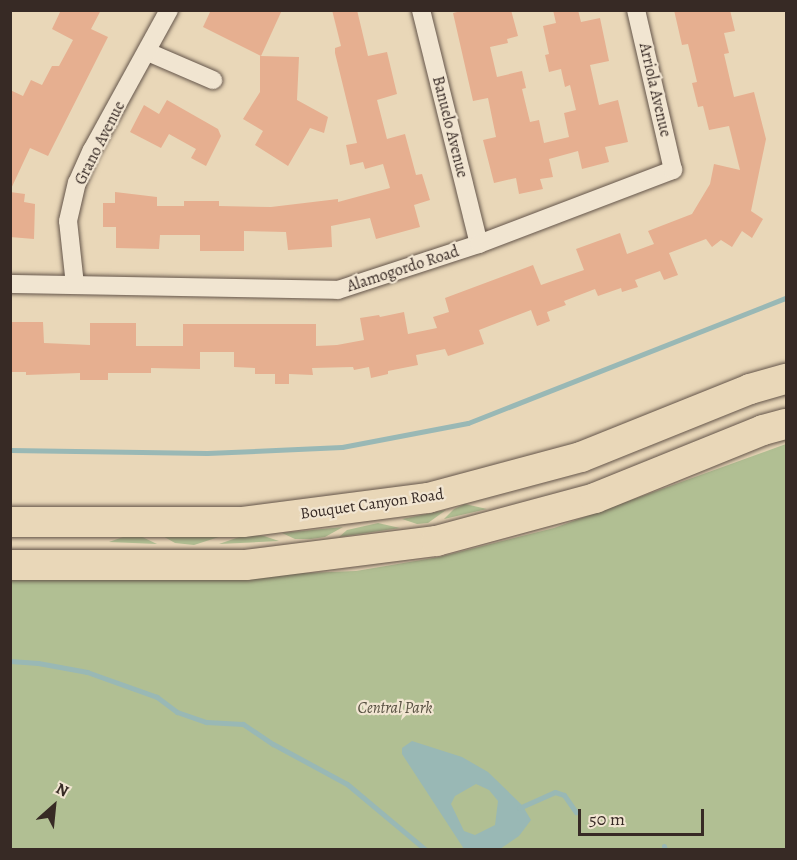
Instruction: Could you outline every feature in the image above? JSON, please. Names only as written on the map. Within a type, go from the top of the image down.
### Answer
[{"type":"main road","name":"Bouquet Canyon Road","points":[[10,522],[243,522],[428,498],[581,457],[750,389],[786,379]]},
{"type":"main road","points":[[10,565],[246,565],[436,541],[595,498],[763,430],[786,424]]},
{"type":"street","name":"Grano Avenue","points":[[75,285],[68,221],[77,183],[92,150],[148,52],[169,10]]},
{"type":"street","name":"Banuelo Avenue","points":[[421,10],[479,244]]},
{"type":"street","name":"Arriola Avenue","points":[[636,10],[674,170]]},
{"type":"street","points":[[148,52],[213,80]]},
{"type":"street","name":"Alamogordo Road","points":[[10,284],[338,290],[479,244],[674,170]]},
{"type":"green space","name":"Central Park","points":[[786,444],[786,849],[11,849],[11,576],[252,575],[356,571],[439,557],[554,528]]},
{"type":"green space","points":[[465,504],[487,509],[444,519],[454,509]]},
{"type":"green space","points":[[446,510],[428,523],[417,524],[402,519]]},
{"type":"green space","points":[[378,523],[400,528],[339,537],[347,530]]},
{"type":"green space","points":[[343,527],[325,537],[311,539],[295,539],[282,533]]},
{"type":"green space","points":[[136,534],[157,544],[109,542],[123,537]]},
{"type":"green space","points":[[161,535],[222,536],[194,545],[175,543]]},
{"type":"green space","points":[[245,535],[264,536],[279,541],[219,544]]},
{"type":"water","points":[[412,741],[462,757],[488,772],[522,805],[531,820],[519,836],[500,849],[464,849],[402,754],[402,748]],"holes":[[[476,784],[489,790],[498,801],[495,825],[475,835],[464,831],[451,804],[455,796]]]},
{"type":"building","points":[[61,10],[101,10],[91,29],[108,37],[48,156],[30,148],[10,191],[10,90],[23,96],[31,80],[42,85],[52,66],[59,66],[73,40],[52,29]]},
{"type":"building","points":[[211,10],[282,10],[261,56],[203,27]]},
{"type":"building","points":[[332,10],[357,10],[368,56],[387,52],[397,94],[377,100],[387,139],[405,134],[416,175],[422,174],[430,200],[414,205],[420,227],[376,239],[370,218],[331,226],[332,247],[288,250],[286,232],[244,231],[244,251],[200,251],[200,235],[160,235],[159,249],[116,248],[116,227],[103,227],[103,203],[115,203],[115,192],[157,197],[157,206],[184,206],[184,201],[219,201],[219,206],[271,207],[338,199],[338,202],[390,188],[383,164],[365,169],[363,162],[350,165],[346,145],[357,143],[335,53],[335,48],[341,46]]},
{"type":"building","points":[[465,10],[511,10],[518,36],[507,39],[508,43],[490,47],[497,77],[522,71],[526,88],[522,89],[530,122],[539,120],[544,143],[569,137],[564,113],[576,110],[570,85],[565,87],[561,69],[549,72],[545,55],[549,54],[543,26],[556,23],[553,10],[578,10],[581,22],[600,18],[609,61],[590,65],[599,105],[618,100],[628,142],[605,147],[609,162],[582,169],[578,151],[549,159],[553,177],[540,179],[543,189],[519,194],[516,178],[494,183],[483,140],[496,137],[488,98],[473,101],[453,13]]},
{"type":"building","points":[[674,10],[730,10],[735,31],[724,33],[729,53],[724,54],[734,97],[754,92],[766,139],[751,211],[763,219],[752,238],[742,231],[732,247],[721,240],[712,247],[706,239],[669,253],[678,275],[664,280],[660,271],[635,280],[638,287],[622,292],[621,288],[598,296],[595,289],[564,301],[566,305],[547,312],[550,321],[537,326],[531,310],[479,330],[484,344],[448,356],[445,349],[416,355],[418,365],[388,371],[388,374],[371,378],[369,367],[354,370],[353,367],[312,368],[313,375],[289,374],[289,384],[275,384],[275,374],[255,374],[255,368],[234,367],[234,352],[200,352],[200,369],[151,368],[151,373],[108,373],[108,380],[80,380],[80,373],[26,375],[26,372],[10,372],[10,322],[43,322],[44,343],[90,345],[90,323],[136,323],[136,346],[183,346],[183,324],[316,324],[316,346],[337,345],[364,340],[360,318],[404,312],[408,334],[437,328],[433,317],[449,312],[445,298],[533,265],[541,285],[584,270],[576,249],[620,233],[627,254],[654,244],[648,231],[692,214],[710,184],[714,164],[740,170],[729,126],[709,130],[703,106],[698,107],[692,83],[697,82],[688,44],[682,45]]},
{"type":"building","points":[[260,56],[299,57],[297,100],[328,117],[324,133],[310,128],[288,166],[255,145],[263,131],[243,119],[260,92]]},
{"type":"building","points":[[167,100],[218,129],[221,136],[206,166],[191,158],[196,149],[169,134],[161,148],[130,132],[144,105],[159,114]]},
{"type":"building","points":[[10,192],[25,194],[24,202],[35,204],[34,239],[10,237]]},
{"type":"waterway","points":[[10,450],[207,453],[342,447],[468,423],[786,298]]},
{"type":"waterway","points":[[10,661],[38,663],[87,672],[157,697],[177,712],[206,722],[243,724],[273,744],[347,784],[426,850]]},
{"type":"waterway","points":[[519,808],[555,792],[564,795],[576,812]]},
{"type":"waterway","points":[[664,846],[665,850]]}]
